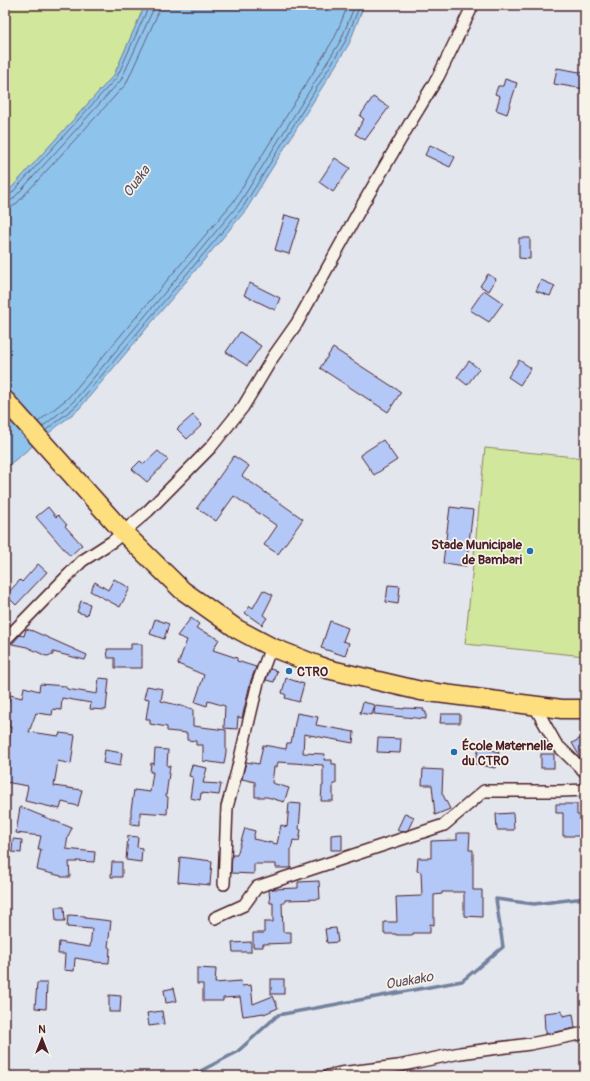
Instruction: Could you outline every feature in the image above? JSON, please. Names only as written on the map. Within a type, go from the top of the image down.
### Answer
[{"type":"main road","points":[[5,400],[123,532],[182,590],[237,629],[271,647],[327,669],[421,691],[534,705],[585,709]]},
{"type":"street","points":[[5,640],[82,561],[113,541],[148,511],[211,447],[243,407],[273,357],[297,323],[364,202],[438,77],[473,5]]},
{"type":"street","points":[[224,884],[227,807],[258,682],[271,647]]},
{"type":"street","points":[[534,705],[556,744],[585,772]]},
{"type":"street","points":[[215,918],[244,905],[257,887],[444,825],[484,791],[585,790]]},
{"type":"street","points":[[328,1076],[340,1073],[398,1066],[460,1053],[530,1044],[585,1033]]},
{"type":"green space","points":[[5,5],[145,5],[114,75],[5,195]]},
{"type":"green space","name":"Stade Municipale de Bambari","points":[[485,448],[585,458],[585,656],[465,644]]},
{"type":"water","name":"Ouaka","points":[[145,5],[364,5],[349,44],[246,210],[79,409],[5,468],[5,195],[114,75]]},
{"type":"building","points":[[557,68],[585,73],[585,89],[554,84]]},
{"type":"building","points":[[505,79],[517,83],[507,114],[496,110],[500,96],[495,94],[498,86],[503,86]]},
{"type":"building","points":[[373,97],[389,107],[365,140],[355,134],[364,119],[360,116]]},
{"type":"building","points":[[430,145],[455,157],[450,167],[425,155]]},
{"type":"building","points":[[335,158],[350,168],[333,192],[319,182]]},
{"type":"building","points":[[285,215],[300,219],[289,254],[275,250]]},
{"type":"building","points":[[519,238],[530,238],[530,259],[519,258]]},
{"type":"building","points":[[488,274],[496,279],[489,291],[480,286]]},
{"type":"building","points":[[541,280],[555,286],[550,296],[536,291]]},
{"type":"building","points":[[250,283],[280,298],[275,310],[244,295]]},
{"type":"building","points":[[484,290],[503,303],[489,322],[470,310]]},
{"type":"building","points":[[240,332],[261,346],[247,366],[226,352]]},
{"type":"building","points":[[333,348],[401,392],[388,412],[320,368]]},
{"type":"building","points":[[519,360],[531,368],[520,385],[508,377]]},
{"type":"building","points":[[469,361],[479,369],[467,385],[457,377]]},
{"type":"building","points":[[193,415],[202,425],[187,439],[177,429]]},
{"type":"building","points":[[383,440],[397,460],[374,475],[360,455]]},
{"type":"building","points":[[158,451],[168,460],[147,482],[132,469],[140,461],[144,464]]},
{"type":"building","points":[[234,456],[249,466],[242,476],[303,519],[278,554],[264,545],[277,526],[234,496],[216,521],[197,508]]},
{"type":"building","points":[[48,507],[56,517],[58,515],[67,525],[65,526],[82,545],[70,556],[36,517]]},
{"type":"building","points":[[450,507],[473,510],[466,566],[443,563]]},
{"type":"building","points":[[38,564],[47,572],[16,605],[6,595],[20,580],[22,582]]},
{"type":"building","points":[[114,579],[130,588],[120,607],[90,591],[95,582],[108,590]]},
{"type":"building","points":[[388,585],[400,586],[398,604],[386,602]]},
{"type":"building","points":[[263,590],[273,595],[263,615],[267,618],[262,625],[245,613],[250,606],[253,608]]},
{"type":"building","points":[[81,601],[90,604],[87,615],[77,612]]},
{"type":"building","points":[[191,618],[199,624],[196,628],[219,639],[213,650],[237,658],[237,661],[256,667],[251,680],[242,718],[238,717],[237,729],[224,728],[225,706],[208,701],[207,706],[195,702],[204,675],[178,664],[187,640],[177,636]]},
{"type":"building","points":[[155,619],[169,624],[164,639],[150,634]]},
{"type":"building","points":[[330,621],[348,628],[343,641],[349,643],[345,656],[321,648]]},
{"type":"building","points":[[26,629],[87,655],[85,660],[53,652],[53,655],[46,656],[27,647],[12,644],[20,635],[24,636]]},
{"type":"building","points":[[131,644],[142,644],[142,668],[115,668],[115,658],[108,658],[107,649],[131,649]]},
{"type":"building","points":[[270,669],[277,671],[274,682],[266,680]]},
{"type":"building","points":[[99,678],[109,679],[106,710],[90,709],[91,703],[62,698],[61,710],[53,709],[52,715],[36,713],[29,732],[59,736],[60,733],[75,735],[71,764],[58,761],[54,786],[82,790],[78,806],[62,802],[60,809],[25,801],[28,786],[5,782],[5,759],[7,759],[11,727],[9,727],[9,715],[5,714],[5,703],[8,704],[10,695],[22,698],[24,687],[39,691],[40,684],[65,686],[67,689],[97,694]]},
{"type":"building","points":[[286,678],[304,684],[299,702],[285,698],[286,695],[282,693]]},
{"type":"building","points":[[147,686],[163,689],[161,701],[193,709],[193,726],[226,730],[226,752],[224,764],[203,761],[203,745],[196,745],[196,741],[187,740],[187,733],[167,731],[167,727],[150,724],[150,719],[146,719],[149,699],[144,698]]},
{"type":"building","points":[[363,702],[375,705],[372,715],[360,713]]},
{"type":"building","points":[[375,706],[404,709],[424,709],[423,711],[426,712],[426,719],[374,714]]},
{"type":"building","points":[[297,713],[318,717],[316,725],[354,732],[353,743],[304,734],[303,753],[325,754],[324,760],[332,760],[332,764],[336,764],[336,784],[333,784],[333,801],[321,801],[323,765],[278,762],[277,767],[274,767],[272,783],[289,788],[284,802],[267,797],[255,797],[255,782],[242,779],[246,762],[259,764],[263,745],[286,749],[287,743],[291,743]]},
{"type":"building","points":[[441,714],[460,714],[460,723],[440,723]]},
{"type":"building","points":[[585,736],[585,762],[580,757],[572,743]]},
{"type":"building","points":[[378,738],[401,739],[400,753],[377,752]]},
{"type":"building","points":[[479,747],[499,752],[495,768],[475,764]]},
{"type":"building","points":[[155,749],[168,750],[167,766],[170,766],[166,796],[168,797],[167,814],[140,812],[140,825],[131,824],[131,810],[134,790],[150,792],[153,772],[150,772],[151,763],[154,764]]},
{"type":"building","points":[[105,750],[122,753],[120,766],[103,763]]},
{"type":"building","points":[[541,754],[554,754],[554,768],[541,768]]},
{"type":"building","points":[[192,765],[207,768],[203,783],[221,784],[219,795],[201,793],[200,800],[190,798],[193,777],[189,776]]},
{"type":"building","points":[[423,769],[443,770],[442,793],[450,809],[435,815],[432,785],[422,785]]},
{"type":"building","points":[[289,803],[301,804],[299,829],[301,830],[299,841],[293,840],[291,850],[291,868],[276,868],[276,864],[254,864],[254,874],[231,873],[232,855],[237,855],[245,828],[255,831],[253,839],[277,844],[281,825],[287,827]]},
{"type":"building","points":[[556,804],[577,804],[577,815],[585,815],[585,836],[563,836],[563,813],[556,813]]},
{"type":"building","points":[[20,807],[72,828],[68,836],[66,849],[95,852],[94,862],[69,862],[70,877],[61,877],[37,870],[41,849],[38,849],[41,836],[16,833]]},
{"type":"building","points":[[405,813],[414,817],[408,830],[401,832],[397,830]]},
{"type":"building","points":[[513,813],[514,830],[497,830],[496,814]]},
{"type":"building","points":[[457,833],[470,833],[469,850],[473,850],[473,890],[482,890],[482,917],[464,916],[464,892],[442,892],[442,894],[434,895],[434,925],[430,924],[430,933],[413,933],[413,935],[384,934],[384,922],[397,922],[396,897],[422,896],[421,872],[417,871],[418,858],[431,858],[431,841],[457,840]]},
{"type":"building","points":[[342,834],[342,850],[331,850],[331,835]]},
{"type":"building","points":[[128,836],[138,837],[137,847],[142,848],[141,862],[126,860]]},
{"type":"building","points":[[13,839],[22,840],[21,853],[12,852]]},
{"type":"building","points":[[180,857],[212,861],[210,885],[178,882]]},
{"type":"building","points":[[112,862],[122,862],[122,877],[111,877]]},
{"type":"building","points":[[319,881],[320,899],[285,900],[285,903],[282,903],[283,932],[291,932],[291,943],[263,944],[263,947],[253,947],[253,933],[264,933],[264,922],[273,922],[273,903],[270,903],[269,890],[298,888],[298,882]]},
{"type":"building","points":[[55,907],[64,907],[65,921],[56,921]]},
{"type":"building","points":[[68,915],[85,916],[85,918],[111,921],[108,947],[110,948],[109,963],[75,958],[74,971],[64,970],[65,954],[58,954],[59,942],[90,947],[92,929],[67,927]]},
{"type":"building","points":[[336,928],[338,942],[327,943],[325,929]]},
{"type":"building","points":[[251,942],[251,952],[233,952],[232,943]]},
{"type":"building","points":[[197,968],[216,969],[215,983],[241,981],[242,986],[251,985],[253,1004],[273,996],[278,1008],[264,1014],[243,1016],[240,997],[223,998],[223,1001],[203,1001],[203,984],[197,984]]},
{"type":"building","points":[[271,979],[284,979],[284,994],[271,994]]},
{"type":"building","points":[[37,983],[47,983],[46,1009],[35,1008]]},
{"type":"building","points":[[174,988],[177,1001],[166,1003],[164,990]]},
{"type":"building","points":[[109,995],[121,996],[120,1012],[109,1012]]},
{"type":"building","points":[[162,1011],[164,1024],[149,1026],[147,1013]]},
{"type":"building","points":[[562,1011],[563,1016],[573,1014],[575,1028],[546,1034],[544,1013]]},
{"type":"waterway","name":"Ouakako","points":[[191,1076],[237,1052],[278,1015],[462,981],[503,947],[496,899],[534,904],[585,898]]},
{"type":"waterway","name":"Ouakako","points":[[5,1073],[27,1076]]},
{"type":"place","name":"Stade Municipale de Bambari","points":[[530,551]]},
{"type":"place","name":"CTRO","points":[[289,671]]},
{"type":"place","name":"École Maternelle du CTRO","points":[[454,752]]}]
